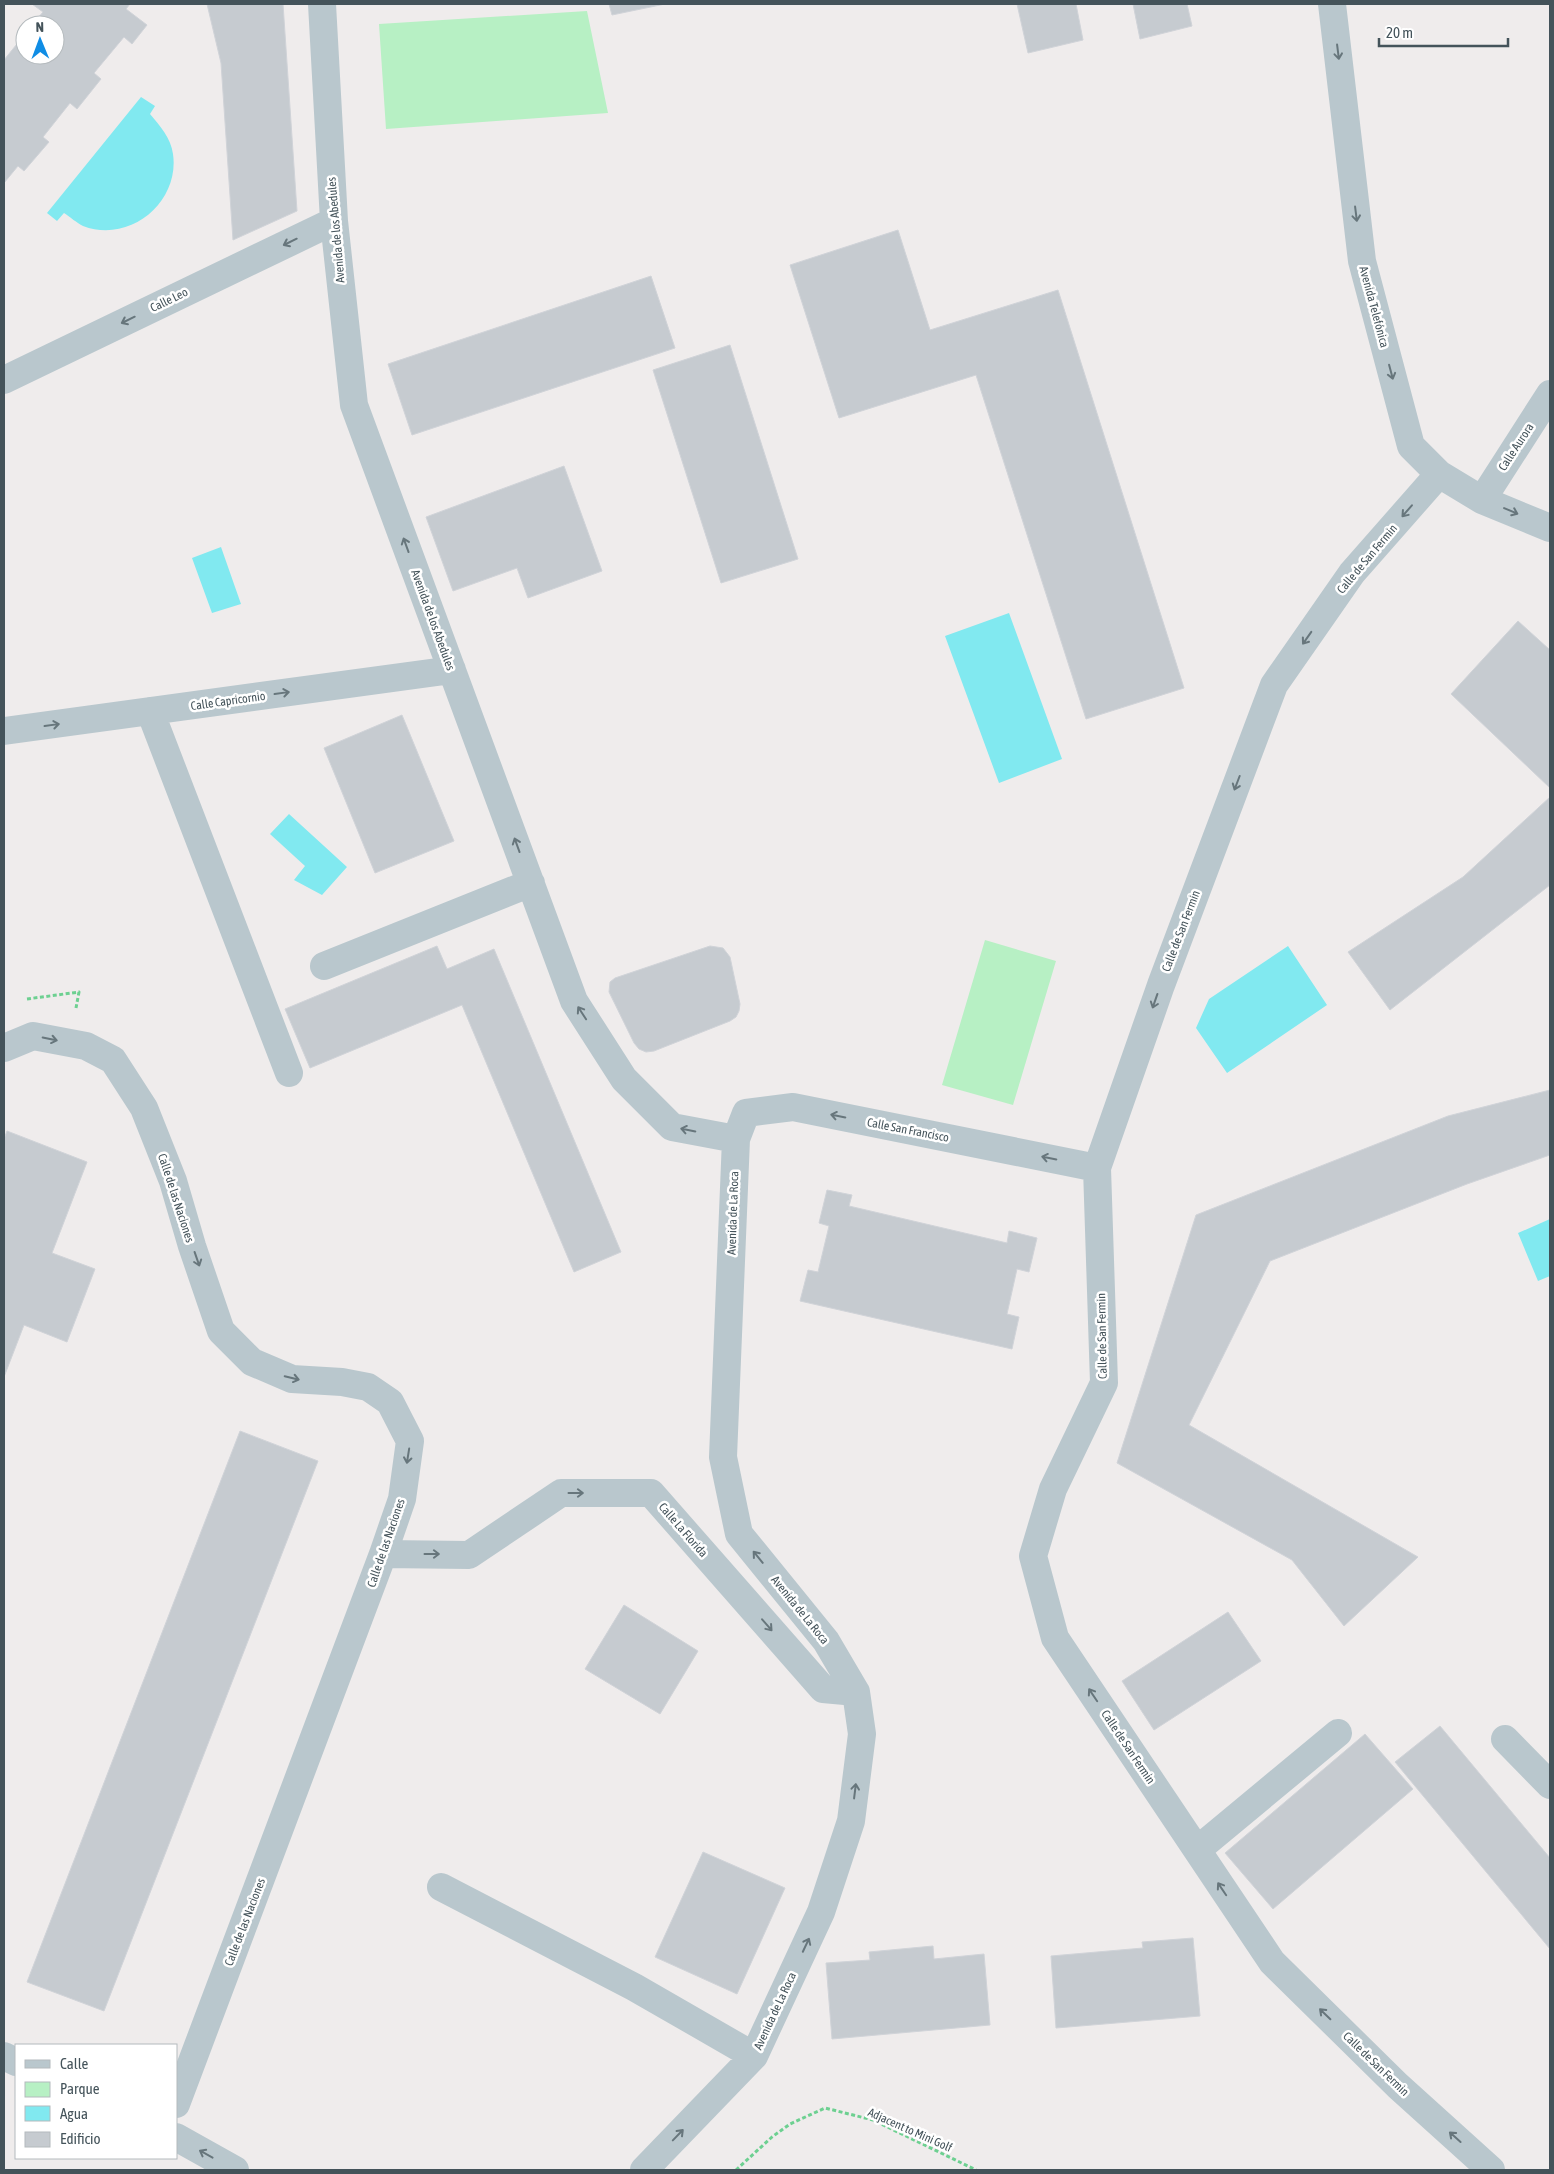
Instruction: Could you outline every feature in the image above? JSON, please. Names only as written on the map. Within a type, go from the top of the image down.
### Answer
[{"type":"street","name":"Avenida de los Abedules","points":[[322,4],[334,221],[354,405],[574,1001],[624,1080],[672,1127],[736,1140]]},
{"type":"street","name":"Avenida Telefónica","points":[[1332,4],[1362,261],[1411,446],[1440,474],[1482,500],[1550,528]]},
{"type":"street","name":"Calle Leo","points":[[4,380],[334,221]]},
{"type":"street","name":"Calle Aurora","points":[[1482,500],[1550,394]]},
{"type":"street","name":"Calle de San Fermin","points":[[1440,474],[1352,573],[1274,685],[1161,985],[1097,1168],[1104,1383],[1053,1489],[1033,1556],[1055,1638],[1272,1962],[1398,2086],[1491,2170]]},
{"type":"street","name":"Calle Capricornio","points":[[4,732],[452,670]]},
{"type":"street","points":[[150,711],[289,1072]]},
{"type":"street","points":[[324,966],[531,883]]},
{"type":"street","name":"Calle de las Naciones","points":[[4,1048],[33,1036],[86,1046],[113,1060],[144,1108],[173,1181],[192,1246],[221,1331],[252,1362],[292,1379],[342,1382],[368,1387],[390,1402],[410,1441],[402,1499],[383,1554],[178,2099]]},
{"type":"street","name":"Calle San Francisco","points":[[736,1140],[746,1113],[793,1107],[1097,1168]]},
{"type":"street","name":"Avenida de La Roca","points":[[644,2170],[754,2056],[821,1912],[851,1821],[862,1734],[856,1692],[826,1641],[739,1534],[723,1457],[736,1140]]},
{"type":"street","name":"Calle La Florida","points":[[383,1554],[469,1555],[561,1493],[650,1493],[823,1689],[856,1692]]},
{"type":"street","points":[[1197,1850],[1338,1733]]},
{"type":"street","points":[[1505,1739],[1550,1785]]},
{"type":"street","points":[[440,1887],[634,1986],[754,2056]]},
{"type":"street","points":[[178,2138],[236,2170]]},
{"type":"path","name":"Adjacent to Mini Golf","points":[[736,2170],[772,2137],[790,2124],[825,2108],[873,2120],[976,2170]]},
{"type":"green space","points":[[587,11],[608,113],[386,129],[379,24]]},
{"type":"green space","points":[[985,940],[1056,961],[1013,1105],[942,1085]]},
{"type":"water","points":[[141,97],[155,106],[150,114],[167,137],[172,148],[173,172],[168,188],[160,203],[148,215],[134,224],[118,229],[101,230],[83,226],[64,213],[57,221],[47,213]]},
{"type":"water","points":[[221,547],[241,604],[212,613],[192,558]]},
{"type":"water","points":[[1009,613],[1062,759],[999,783],[945,636]]},
{"type":"water","points":[[289,814],[347,867],[322,895],[294,880],[305,866],[270,834]]},
{"type":"water","points":[[1288,946],[1327,1005],[1227,1073],[1196,1028],[1209,999]]},
{"type":"water","points":[[1550,1219],[1550,1276],[1538,1281],[1518,1233]]},
{"type":"building","points":[[32,4],[130,4],[126,9],[147,25],[132,44],[124,37],[94,73],[101,79],[77,109],[70,103],[43,137],[49,142],[24,171],[18,166],[4,183],[4,60],[15,46],[15,65],[65,65],[65,15],[40,15],[43,12]]},
{"type":"building","points":[[207,4],[283,4],[297,211],[233,240],[221,63]]},
{"type":"building","points":[[609,4],[665,4],[612,15]]},
{"type":"building","points":[[1017,4],[1076,4],[1083,40],[1028,53]]},
{"type":"building","points":[[1133,4],[1187,4],[1192,26],[1140,39]]},
{"type":"building","points":[[898,230],[930,330],[1058,290],[1184,688],[1086,719],[976,375],[839,418],[790,265]]},
{"type":"building","points":[[651,276],[675,348],[412,435],[388,364]]},
{"type":"building","points":[[730,345],[798,559],[721,583],[653,370]]},
{"type":"building","points":[[564,466],[602,571],[528,598],[517,568],[453,591],[426,517]]},
{"type":"building","points":[[1518,621],[1550,650],[1550,788],[1451,694]]},
{"type":"building","points":[[402,715],[454,841],[375,873],[324,748]]},
{"type":"building","points":[[1550,797],[1550,885],[1390,1010],[1348,952],[1463,877]]},
{"type":"building","points":[[437,946],[447,969],[494,949],[621,1252],[574,1272],[462,1005],[310,1068],[285,1009]]},
{"type":"building","points":[[710,946],[723,948],[730,957],[740,1004],[736,1017],[654,1051],[646,1052],[639,1049],[634,1043],[609,992],[610,982],[615,978]]},
{"type":"building","points":[[1550,1090],[1550,1155],[1467,1184],[1270,1261],[1189,1425],[1418,1557],[1344,1626],[1292,1560],[1117,1463],[1196,1215],[1448,1116]]},
{"type":"building","points":[[7,1131],[87,1162],[52,1253],[95,1269],[67,1342],[24,1325],[4,1377],[4,1139]]},
{"type":"building","points":[[827,1190],[852,1195],[849,1206],[1007,1243],[1009,1231],[1037,1238],[1029,1272],[1017,1269],[1007,1314],[1019,1317],[1012,1349],[800,1301],[808,1270],[818,1272],[829,1226],[819,1223]]},
{"type":"building","points":[[240,1431],[318,1461],[104,2011],[27,1982]]},
{"type":"building","points":[[624,1605],[698,1651],[660,1714],[585,1669]]},
{"type":"building","points":[[1228,1612],[1261,1661],[1154,1730],[1122,1681]]},
{"type":"building","points":[[1440,1726],[1550,1858],[1550,1949],[1395,1762]]},
{"type":"building","points":[[1365,1734],[1413,1789],[1273,1909],[1225,1853]]},
{"type":"building","points":[[703,1852],[785,1888],[737,1994],[655,1957]]},
{"type":"building","points":[[1193,1938],[1200,2016],[1056,2028],[1051,1956],[1143,1948],[1142,1942]]},
{"type":"building","points":[[933,1946],[934,1959],[984,1954],[990,2025],[832,2039],[826,1963],[870,1960],[869,1952]]}]
